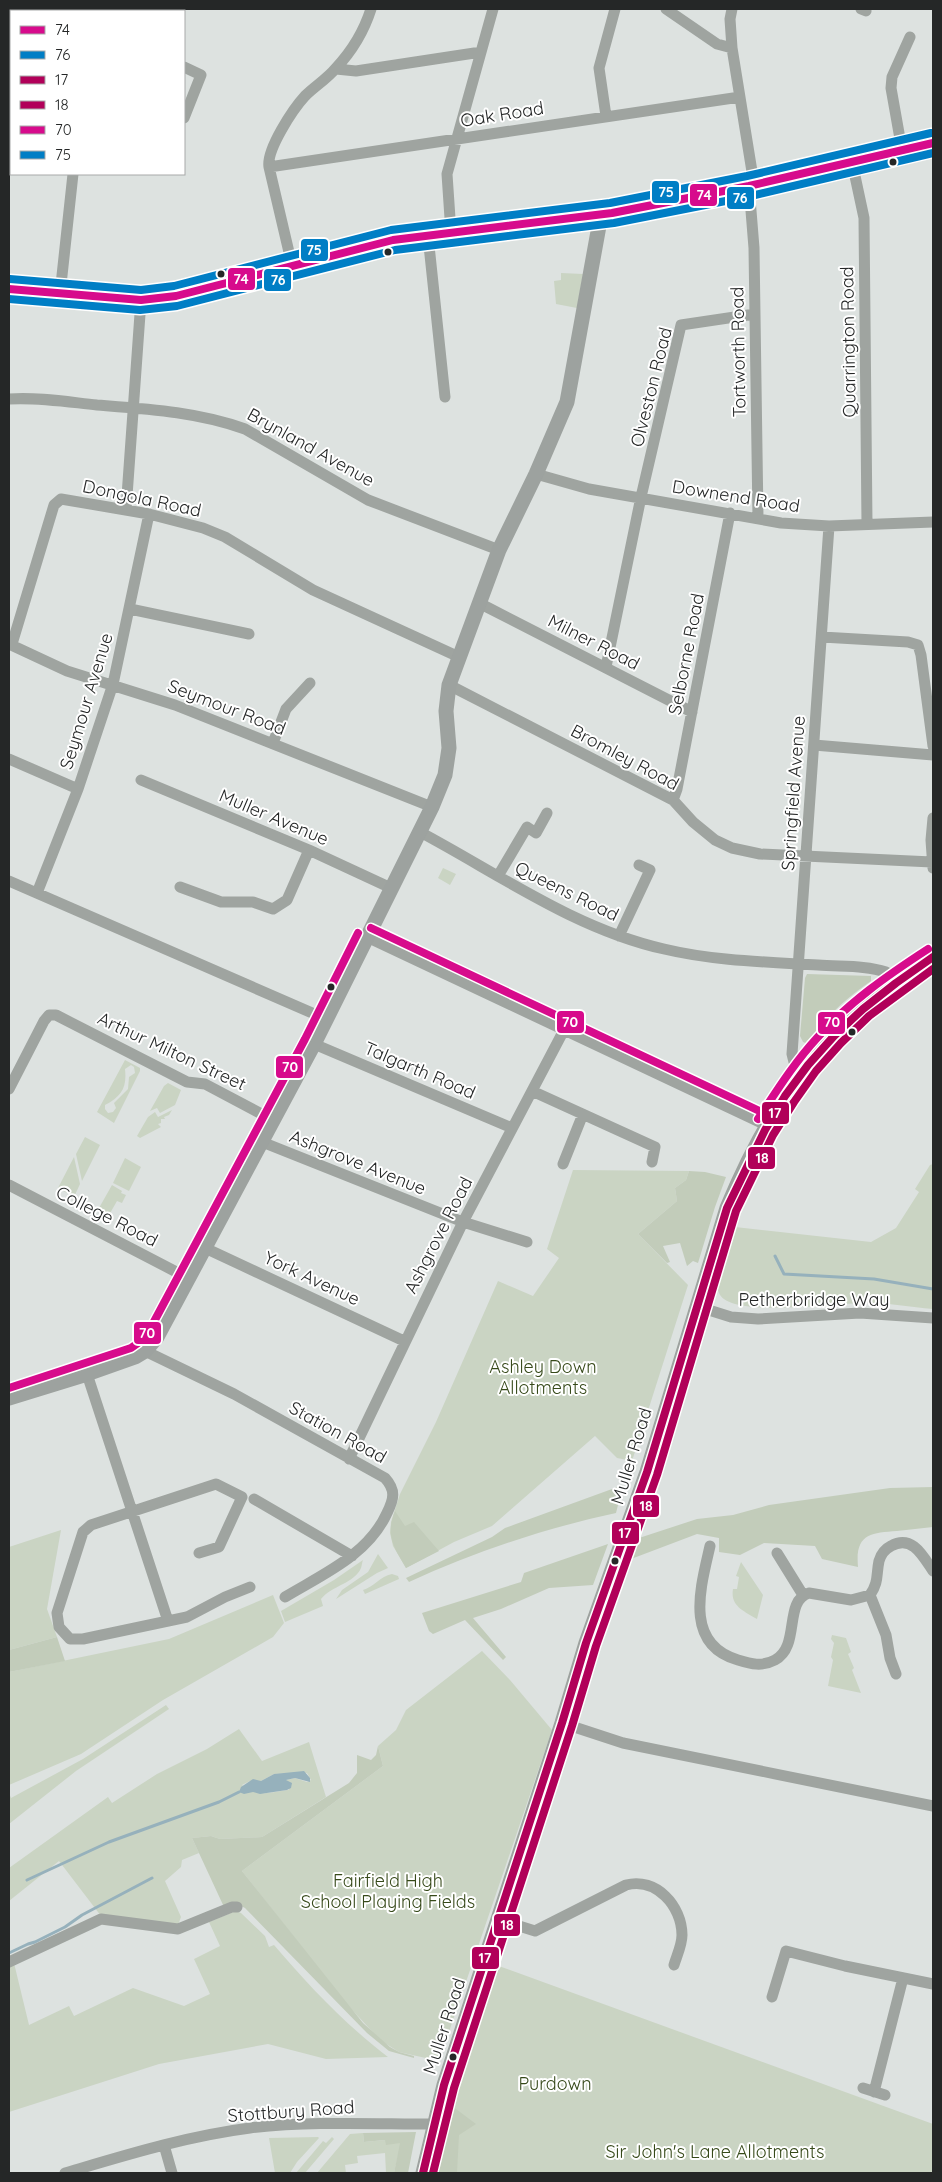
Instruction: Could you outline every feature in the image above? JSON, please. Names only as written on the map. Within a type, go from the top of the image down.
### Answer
[{"type":"main road","points":[[9,290],[141,300],[201,291],[292,265],[393,240],[601,215],[752,185],[933,143]]},
{"type":"main road","points":[[9,1398],[88,1374],[135,1357],[145,1351],[157,1337],[314,1044],[420,832],[445,775],[449,748],[446,711],[449,685],[499,550],[536,474],[567,402],[601,215]]},
{"type":"main road","name":"Muller Road","points":[[423,2173],[434,2124],[497,1919],[562,1723],[586,1643],[647,1472],[727,1208],[743,1169],[766,1125],[802,1072],[825,1043],[858,1011],[895,981],[933,957]]},
{"type":"street","points":[[292,265],[269,167],[269,154],[296,106],[336,69],[362,32],[371,9]]},
{"type":"street","points":[[452,233],[447,184],[456,139],[493,9]]},
{"type":"street","points":[[606,116],[599,68],[615,9]]},
{"type":"street","points":[[666,9],[717,44],[732,48]]},
{"type":"street","name":"Tortworth Road","points":[[732,9],[730,19],[732,48],[752,185],[758,518]]},
{"type":"street","points":[[902,150],[891,88],[892,77],[910,37]]},
{"type":"street","points":[[336,69],[356,71],[481,52]]},
{"type":"street","points":[[185,67],[201,75],[185,115]]},
{"type":"street","name":"Oak Road","points":[[269,167],[740,96]]},
{"type":"street","name":"Quarrington Road","points":[[852,162],[864,218],[867,524]]},
{"type":"street","points":[[60,294],[73,175]]},
{"type":"street","points":[[428,236],[445,397]]},
{"type":"street","points":[[126,510],[141,300]]},
{"type":"street","name":"Olveston Road","points":[[641,498],[681,325],[755,314]]},
{"type":"street","name":"Brynland Avenue","points":[[9,399],[40,399],[195,414],[246,429],[368,500],[499,550]]},
{"type":"street","name":"Downend Road","points":[[536,474],[589,489],[804,525],[829,526],[933,522]]},
{"type":"street","points":[[606,667],[641,498]]},
{"type":"street","name":"Dongola Road","points":[[10,644],[54,505],[61,499],[149,514],[203,528],[225,536],[313,590],[459,657]]},
{"type":"street","name":"Selborne Road","points":[[673,800],[730,513]]},
{"type":"street","name":"Seymour Avenue","points":[[37,892],[78,789],[113,684],[149,514]]},
{"type":"street","name":"Springfield Avenue","points":[[794,1062],[792,1054],[829,526]]},
{"type":"street","name":"Milner Road","points":[[479,603],[692,712]]},
{"type":"street","points":[[130,610],[249,634]]},
{"type":"street","points":[[822,637],[908,642],[918,645],[933,746]]},
{"type":"street","name":"Seymour Road","points":[[10,644],[67,671],[174,704],[432,807]]},
{"type":"street","points":[[273,743],[286,709],[310,683]]},
{"type":"street","name":"Bromley Road","points":[[449,685],[673,800],[693,822],[715,840],[732,848],[760,854],[933,865]]},
{"type":"street","points":[[814,745],[933,755]]},
{"type":"street","points":[[9,760],[78,789]]},
{"type":"street","name":"Muller Avenue","points":[[141,780],[310,850],[392,888]]},
{"type":"street","points":[[498,876],[527,827],[536,833],[548,813]]},
{"type":"street","points":[[933,818],[933,865]]},
{"type":"street","name":"Queens Road","points":[[420,832],[563,912],[619,936],[664,949],[719,958],[886,972]]},
{"type":"street","points":[[180,887],[221,902],[253,902],[273,909],[287,900],[310,850]]},
{"type":"street","points":[[619,936],[650,870],[639,865]]},
{"type":"street","points":[[9,880],[326,1019]]},
{"type":"street","points":[[366,937],[766,1125]]},
{"type":"street","name":"Arthur Milton Street","points":[[9,1089],[44,1021],[49,1015],[56,1015],[187,1082],[205,1084],[273,1120]]},
{"type":"street","name":"Ashgrove Road","points":[[349,1459],[404,1341],[463,1222],[564,1030]]},
{"type":"street","name":"Talgarth Road","points":[[314,1044],[512,1128]]},
{"type":"street","points":[[532,1091],[655,1147],[652,1162]]},
{"type":"street","points":[[563,1164],[583,1114]]},
{"type":"street","name":"Ashgrove Avenue","points":[[262,1142],[463,1222],[527,1242]]},
{"type":"street","name":"College Road","points":[[9,1185],[188,1278]]},
{"type":"street","name":"York Avenue","points":[[205,1248],[404,1341]]},
{"type":"street","name":"Petherbridge Way","points":[[696,1306],[731,1317],[758,1319],[860,1313],[933,1318]]},
{"type":"street","name":"Station Road","points":[[145,1351],[234,1394],[385,1478],[393,1490],[394,1497],[375,1535],[352,1556],[285,1597]]},
{"type":"street","points":[[88,1374],[168,1621]]},
{"type":"street","points":[[199,1554],[219,1547],[242,1497],[216,1484],[94,1524],[84,1530],[57,1613],[57,1622],[66,1636],[79,1640],[195,1614],[225,1597],[250,1587]]},
{"type":"street","points":[[254,1499],[352,1556]]},
{"type":"street","points":[[720,1558],[709,1551],[699,1600],[700,1619],[708,1638],[719,1652],[725,1656],[758,1665],[778,1658],[783,1654],[789,1644],[798,1601],[804,1595],[809,1593],[852,1600],[870,1595],[878,1579],[880,1559],[885,1550],[894,1544],[906,1542],[915,1545],[933,1571]]},
{"type":"street","points":[[777,1553],[804,1595]]},
{"type":"street","points":[[870,1595],[886,1634],[890,1658],[896,1674]]},
{"type":"street","points":[[562,1723],[623,1743],[933,1806]]},
{"type":"street","points":[[497,1919],[536,1931],[626,1885],[634,1883],[649,1885],[671,1902],[679,1918],[682,1935],[674,1965]]},
{"type":"street","points":[[9,1962],[101,1919],[178,1929],[232,1907],[237,1907]]},
{"type":"street","points":[[772,1998],[786,1951],[933,1984]]},
{"type":"street","points":[[863,2088],[879,2094],[903,1978]]},
{"type":"street","name":"Stottbury Road","points":[[65,2173],[164,2145],[208,2135],[264,2127],[434,2124]]},
{"type":"street","points":[[164,2145],[172,2173]]},
{"type":"green space","points":[[561,273],[583,274],[577,308],[556,304],[554,281],[561,280]]},
{"type":"green space","points":[[443,868],[456,874],[450,885],[438,878]]},
{"type":"green space","points":[[807,974],[871,976],[871,981],[836,1009],[808,1044],[803,1042],[800,1036],[805,978]]},
{"type":"green space","points":[[125,1060],[140,1068],[114,1123],[97,1112]],"holes":[[[131,1065],[134,1067],[135,1073],[129,1077],[128,1089],[114,1103],[116,1108],[113,1112],[108,1113],[105,1105],[116,1098],[122,1090],[125,1081],[125,1069]]]},
{"type":"green space","points":[[168,1083],[181,1090],[175,1105],[160,1113],[157,1108],[150,1111],[164,1086]]},
{"type":"green space","points":[[172,1110],[169,1115],[164,1117],[165,1119],[161,1119],[161,1123],[158,1124],[161,1127],[140,1138],[137,1136],[148,1117],[155,1112],[158,1117]]},
{"type":"green space","points":[[85,1137],[100,1145],[82,1181],[76,1154]]},
{"type":"green space","points":[[74,1157],[80,1184],[74,1197],[58,1188]]},
{"type":"green space","points":[[125,1158],[141,1167],[129,1191],[113,1183]]},
{"type":"green space","points":[[933,1164],[933,1309],[865,1303],[765,1308],[729,1302],[720,1295],[717,1288],[717,1280],[735,1227],[871,1242],[896,1228],[919,1192],[915,1189],[930,1165]]},
{"type":"green space","name":"Ashley Down Allotments","points":[[573,1170],[689,1171],[686,1180],[675,1188],[677,1201],[638,1234],[688,1285],[632,1461],[617,1458],[595,1436],[492,1526],[454,1542],[406,1568],[393,1546],[390,1533],[391,1522],[400,1494],[436,1422],[498,1281],[533,1296],[559,1258],[547,1249]]},
{"type":"green space","points":[[689,1171],[705,1172],[726,1177],[698,1263],[693,1261],[687,1266],[680,1243],[663,1246],[670,1262],[667,1263],[638,1234],[677,1201],[675,1188],[686,1180]]},
{"type":"green space","points":[[112,1185],[126,1195],[122,1203],[117,1201],[109,1215],[99,1208]]},
{"type":"green space","points":[[623,1485],[616,1513],[563,1526],[511,1542],[409,1582],[406,1578],[492,1537],[505,1528]]},
{"type":"green space","points":[[933,1487],[933,1527],[879,1533],[866,1537],[859,1548],[858,1567],[822,1559],[815,1546],[764,1543],[740,1555],[719,1552],[719,1538],[697,1534],[631,1559],[639,1538],[697,1519],[733,1515],[769,1505],[890,1488]]},
{"type":"green space","points":[[395,1511],[405,1526],[414,1522],[439,1551],[406,1568],[392,1541],[391,1528]]},
{"type":"green space","points":[[61,1530],[47,1609],[57,1637],[9,1650],[9,1547]]},
{"type":"green space","points":[[608,1544],[593,1585],[549,1588],[501,1609],[473,1618],[506,1657],[503,1660],[465,1620],[433,1634],[429,1631],[422,1613],[521,1582],[524,1573]]},
{"type":"green space","points":[[378,1554],[388,1568],[336,1599],[342,1590],[368,1572]]},
{"type":"green space","points":[[363,1560],[361,1568],[354,1577],[321,1599],[323,1606],[285,1622],[281,1611],[334,1580]]},
{"type":"green space","points":[[741,1562],[763,1595],[757,1619],[739,1607],[734,1600],[733,1589],[737,1589],[739,1577],[736,1576]]},
{"type":"green space","points":[[392,1574],[398,1576],[399,1579],[365,1594],[363,1590]]},
{"type":"green space","points":[[273,1595],[284,1623],[273,1637],[163,1700],[81,1754],[9,1785],[9,1672],[169,1639]]},
{"type":"green space","points":[[832,1635],[846,1638],[851,1652],[848,1654],[854,1668],[852,1670],[861,1693],[828,1686],[833,1660],[831,1657],[834,1643],[831,1639]]},
{"type":"green space","points":[[57,1637],[65,1661],[9,1672],[9,1650]]},
{"type":"green space","name":"Fairfield High School Playing Fields","points":[[482,1651],[510,1680],[552,1730],[439,2061],[399,2052],[380,2040],[344,2001],[242,1871],[383,1766],[378,1746],[396,1730],[406,1710]]},
{"type":"green space","points":[[166,1705],[169,1709],[76,1771],[9,1824],[9,1793],[11,1798],[83,1759]]},
{"type":"green space","points":[[239,1729],[262,1761],[309,1742],[326,1797],[262,1837],[220,1839],[211,1836],[192,1838],[199,1853],[182,1860],[181,1867],[165,1881],[181,1917],[178,1925],[101,1916],[59,1861],[9,1901],[9,1868],[108,1797],[112,1803],[157,1774],[207,1749]],"holes":[[[307,1773],[311,1780],[307,1782],[295,1778],[286,1780],[289,1790],[269,1793],[258,1793],[242,1785],[250,1781],[261,1781],[274,1774]]]},
{"type":"green space","points":[[378,1746],[383,1766],[242,1871],[363,2023],[390,2047],[399,2052],[414,2056],[414,2058],[389,2051],[367,2033],[245,1908],[239,1905],[224,1907],[192,1838],[211,1836],[220,1839],[262,1837],[349,1783],[357,1773],[357,1755],[371,1760],[376,1755]]},
{"type":"green space","points":[[236,1911],[241,1913],[265,1936],[269,1947],[274,1945],[342,2018],[388,2057],[326,2059],[268,2044],[159,2064],[9,2112],[9,1965],[14,1963],[29,2025],[69,2006],[74,2016],[133,1988],[184,2006],[210,1994],[194,1959],[220,1946],[209,1922]]},
{"type":"green space","name":"Purdown","points":[[496,1965],[933,2124],[933,2173],[434,2173],[460,2077]]},
{"type":"green space","points":[[452,2106],[476,2124],[459,2135],[457,2173],[434,2173]]},
{"type":"green space","points":[[416,2132],[408,2173],[394,2173],[400,2143],[386,2145],[385,2140],[364,2142],[363,2133]]},
{"type":"green space","points":[[363,2133],[364,2142],[385,2140],[401,2143],[394,2173],[386,2173],[385,2153],[357,2156],[358,2163],[345,2165],[346,2173],[317,2173],[350,2134]]},
{"type":"green space","points":[[318,2137],[290,2173],[275,2173],[269,2138]]},
{"type":"green space","points":[[332,2137],[334,2139],[305,2173],[296,2173],[323,2141],[326,2143]]},
{"type":"water","points":[[304,1771],[310,1778],[310,1782],[295,1778],[286,1780],[292,1783],[291,1788],[287,1790],[260,1794],[253,1792],[244,1794],[239,1792],[241,1787],[253,1779],[261,1781],[274,1774]]},
{"type":"waterway","points":[[775,1256],[784,1274],[874,1279],[933,1289]]},
{"type":"waterway","points":[[27,1880],[109,1842],[219,1802],[239,1792]]},
{"type":"waterway","points":[[9,1953],[65,1927],[82,1915],[152,1878]]},
{"type":"transit line","name":"75","points":[[10,279],[141,290],[174,286],[391,230],[610,203],[747,176],[931,133]]},
{"type":"transit line","name":"74","points":[[9,289],[141,300],[176,296],[393,240],[612,213],[749,186],[933,143]]},
{"type":"transit line","name":"76","points":[[9,299],[140,310],[177,306],[395,250],[614,223],[751,196],[933,153]]},
{"type":"transit line","name":"70","points":[[371,928],[770,1116]]},
{"type":"transit line","name":"70","points":[[9,1388],[131,1348],[149,1331],[305,1039],[358,933]]},
{"type":"transit line","name":"70","points":[[758,1119],[801,1057],[829,1025],[869,990],[928,949]]},
{"type":"transit line","name":"17","points":[[423,2173],[444,2085],[562,1723],[586,1643],[647,1472],[727,1208],[765,1130],[785,1096],[808,1065],[834,1036],[863,1009],[933,957]]},
{"type":"transit line","name":"18","points":[[433,2173],[454,2088],[572,1726],[596,1646],[657,1475],[736,1211],[773,1135],[816,1071],[869,1016],[933,969]]},
{"type":"park label","name":"Sir John's Lane Allotments","points":[[715,2151]]}]
